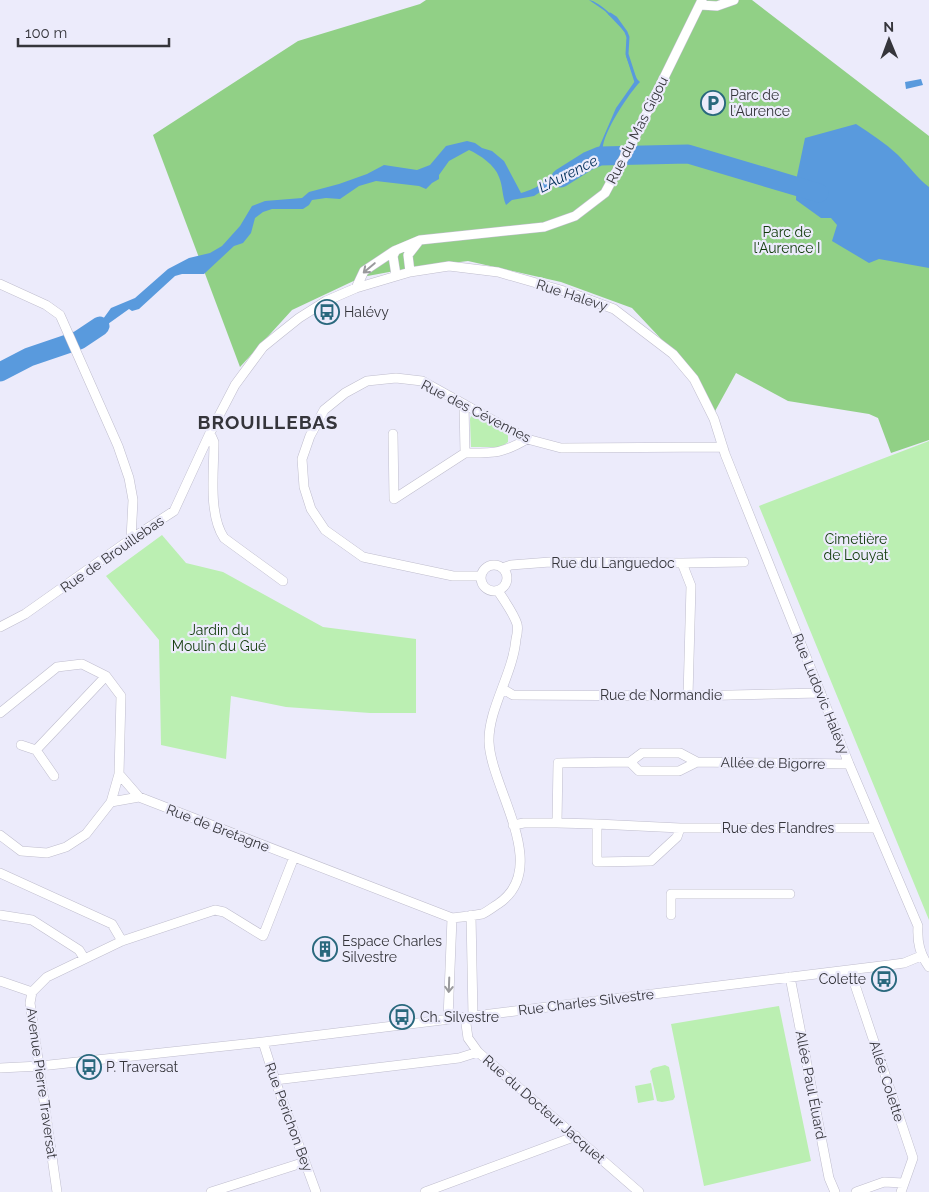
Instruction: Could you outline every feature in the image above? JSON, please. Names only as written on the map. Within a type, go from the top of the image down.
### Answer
[{"type":"street","points":[[701,2],[717,6],[734,0]]},
{"type":"street","name":"Rue du Mas Gigou","points":[[356,288],[364,271],[396,250],[420,240],[544,228],[575,216],[604,193],[632,143],[701,2]]},
{"type":"street","points":[[410,272],[408,255],[420,240]]},
{"type":"street","points":[[396,250],[393,256],[396,276]]},
{"type":"street","name":"Rue Halevy","points":[[396,276],[448,266],[498,272],[570,293],[614,309],[673,354],[694,379],[714,419]]},
{"type":"street","name":"Rue de Brouillebas","points":[[0,627],[25,614],[174,511],[210,433],[235,385],[263,347],[299,318],[326,302],[356,288],[396,276]]},
{"type":"street","points":[[0,284],[46,304],[60,315],[118,446],[129,478],[133,500],[131,539]]},
{"type":"street","name":"Rue des Cévennes","points":[[480,576],[453,576],[363,556],[325,530],[311,510],[304,487],[302,459],[310,436],[324,410],[345,393],[367,381],[396,378],[422,381],[527,439],[561,448],[723,447]]},
{"type":"street","points":[[464,404],[465,453]]},
{"type":"street","name":"Rue Ludovic Halévy","points":[[714,419],[723,447],[849,764],[918,926],[917,939],[921,956],[929,968]]},
{"type":"street","points":[[210,433],[214,442],[214,514],[218,529],[224,538],[283,581]]},
{"type":"street","points":[[393,434],[394,499],[465,453],[501,452],[527,439]]},
{"type":"street","name":"Rue du Languedoc","points":[[502,568],[511,565],[550,562],[682,563],[690,586],[688,696]]},
{"type":"street","points":[[682,563],[744,562]]},
{"type":"street","points":[[491,564],[502,568],[506,571],[507,579],[504,587],[498,591],[489,590],[482,584],[480,576],[484,568],[491,564]]},
{"type":"street","points":[[448,1019],[452,918],[484,913],[506,899],[515,884],[522,862],[514,825],[492,761],[489,740],[492,717],[516,647],[518,625],[498,591]]},
{"type":"street","points":[[0,713],[57,667],[82,664],[106,676],[120,696],[119,774],[111,802],[86,834],[66,847],[46,853],[21,851],[0,835]]},
{"type":"street","points":[[36,750],[106,676]]},
{"type":"street","name":"Rue de Normandie","points":[[503,689],[513,695],[688,696],[821,694]]},
{"type":"street","points":[[20,745],[36,750],[54,776]]},
{"type":"street","points":[[557,823],[558,763],[630,762],[642,754],[680,753],[697,762]]},
{"type":"street","points":[[630,762],[640,771],[679,771],[697,762]]},
{"type":"street","name":"Allée de Bigorre","points":[[697,762],[849,764]]},
{"type":"street","points":[[119,774],[139,797]]},
{"type":"street","points":[[111,802],[139,797]]},
{"type":"street","name":"Rue de Bretagne","points":[[139,797],[452,918]]},
{"type":"street","points":[[514,825],[524,822],[597,824],[597,862],[652,861],[677,837],[680,828]]},
{"type":"street","name":"Rue des Flandres","points":[[597,824],[680,828],[876,827]]},
{"type":"street","name":"Avenue Pierre Traversat","points":[[57,1192],[30,1003],[32,992],[48,977],[84,958],[122,941],[215,910],[224,912],[263,936],[294,857]]},
{"type":"street","points":[[2,873],[112,924],[122,941]]},
{"type":"street","points":[[671,915],[671,894],[790,894]]},
{"type":"street","points":[[0,915],[32,920],[79,950],[84,958]]},
{"type":"street","name":"Rue du Docteur Jacquet","points":[[471,915],[468,1038],[478,1052],[639,1192]]},
{"type":"street","name":"Rue Charles Silvestre","points":[[0,1068],[40,1066],[263,1042],[904,963],[921,956]]},
{"type":"street","name":"Allée Colette","points":[[850,970],[913,1158],[902,1188]]},
{"type":"street","name":"Allée Paul Éluard","points":[[790,977],[829,1178],[835,1192]]},
{"type":"street","points":[[0,981],[32,992]]},
{"type":"street","name":"Rue Perichon Bey","points":[[263,1042],[316,1192]]},
{"type":"street","points":[[275,1080],[459,1058],[478,1052]]},
{"type":"street","points":[[425,1192],[576,1136]]},
{"type":"street","points":[[211,1192],[305,1162]]},
{"type":"street","points":[[856,1192],[884,1182],[902,1188]]},
{"type":"green space","name":"Parc de l'Aurence I","points":[[426,0],[752,0],[929,136],[929,440],[891,453],[878,418],[869,414],[788,401],[736,373],[714,413],[698,378],[632,308],[561,282],[468,261],[411,268],[362,277],[292,310],[240,367],[153,135],[298,41],[420,4]]},
{"type":"green space","points":[[471,416],[500,428],[508,434],[508,442],[501,447],[471,447]]},
{"type":"green space","name":"Cimetière de Louyat","points":[[929,441],[929,920],[759,506]]},
{"type":"green space","name":"Jardin du Moulin du Gué","points":[[162,535],[186,563],[223,572],[323,627],[416,639],[416,713],[370,713],[286,707],[231,696],[226,759],[161,745],[159,640],[106,576]]},
{"type":"green space","points":[[779,1006],[811,1161],[704,1186],[671,1024]]},
{"type":"green space","points":[[665,1065],[669,1067],[675,1097],[673,1100],[662,1102],[657,1101],[650,1071],[653,1068]]},
{"type":"green space","points":[[651,1083],[654,1100],[638,1103],[635,1086]]},
{"type":"water","points":[[589,0],[599,4],[625,30],[628,36],[628,60],[640,82],[616,115],[603,144],[603,151],[619,151],[618,155],[595,158],[534,196],[512,200],[506,205],[500,180],[494,168],[487,161],[469,150],[449,161],[439,175],[439,179],[426,189],[419,186],[376,181],[359,186],[340,199],[312,200],[303,209],[272,209],[263,212],[255,218],[251,233],[243,243],[234,246],[204,274],[182,274],[175,276],[139,309],[132,311],[129,309],[80,344],[77,336],[103,319],[111,308],[135,298],[168,269],[189,258],[210,253],[222,246],[240,226],[252,206],[265,201],[302,198],[309,192],[367,174],[384,165],[417,170],[430,165],[446,146],[467,141],[492,151],[504,161],[521,193],[538,186],[564,169],[593,155],[597,152],[616,108],[635,81],[626,56],[627,38],[625,32],[605,11]]},
{"type":"water","points":[[921,79],[923,85],[906,89],[905,82]]},
{"type":"water","points":[[856,124],[893,151],[929,187],[929,268],[879,259],[869,263],[832,241],[837,225],[831,218],[821,218],[796,200],[797,176],[805,138]]},
{"type":"water","points":[[62,340],[64,345],[29,357],[0,372],[0,369],[30,352]]},
{"type":"waterway","points":[[610,14],[616,18],[628,37],[627,54],[636,82]]},
{"type":"waterway","name":"L'Aurence","points":[[561,178],[588,161],[600,156],[688,154],[819,193]]},
{"type":"waterway","name":"L'Aurence","points":[[0,372],[29,357],[79,340],[100,326]]},
{"type":"place","name":"Parc de l'Aurence","points":[[713,103]]},
{"type":"place","name":"Halévy","points":[[327,312]]},
{"type":"place","name":"Espace Charles Silvestre","points":[[325,949]]},
{"type":"place","name":"Colette","points":[[884,979]]},
{"type":"place","name":"Ch. Silvestre","points":[[402,1017]]},
{"type":"place","name":"P. Traversat","points":[[89,1067]]},
{"type":"district","name":"BROUILLEBAS","points":[[268,422]]}]
